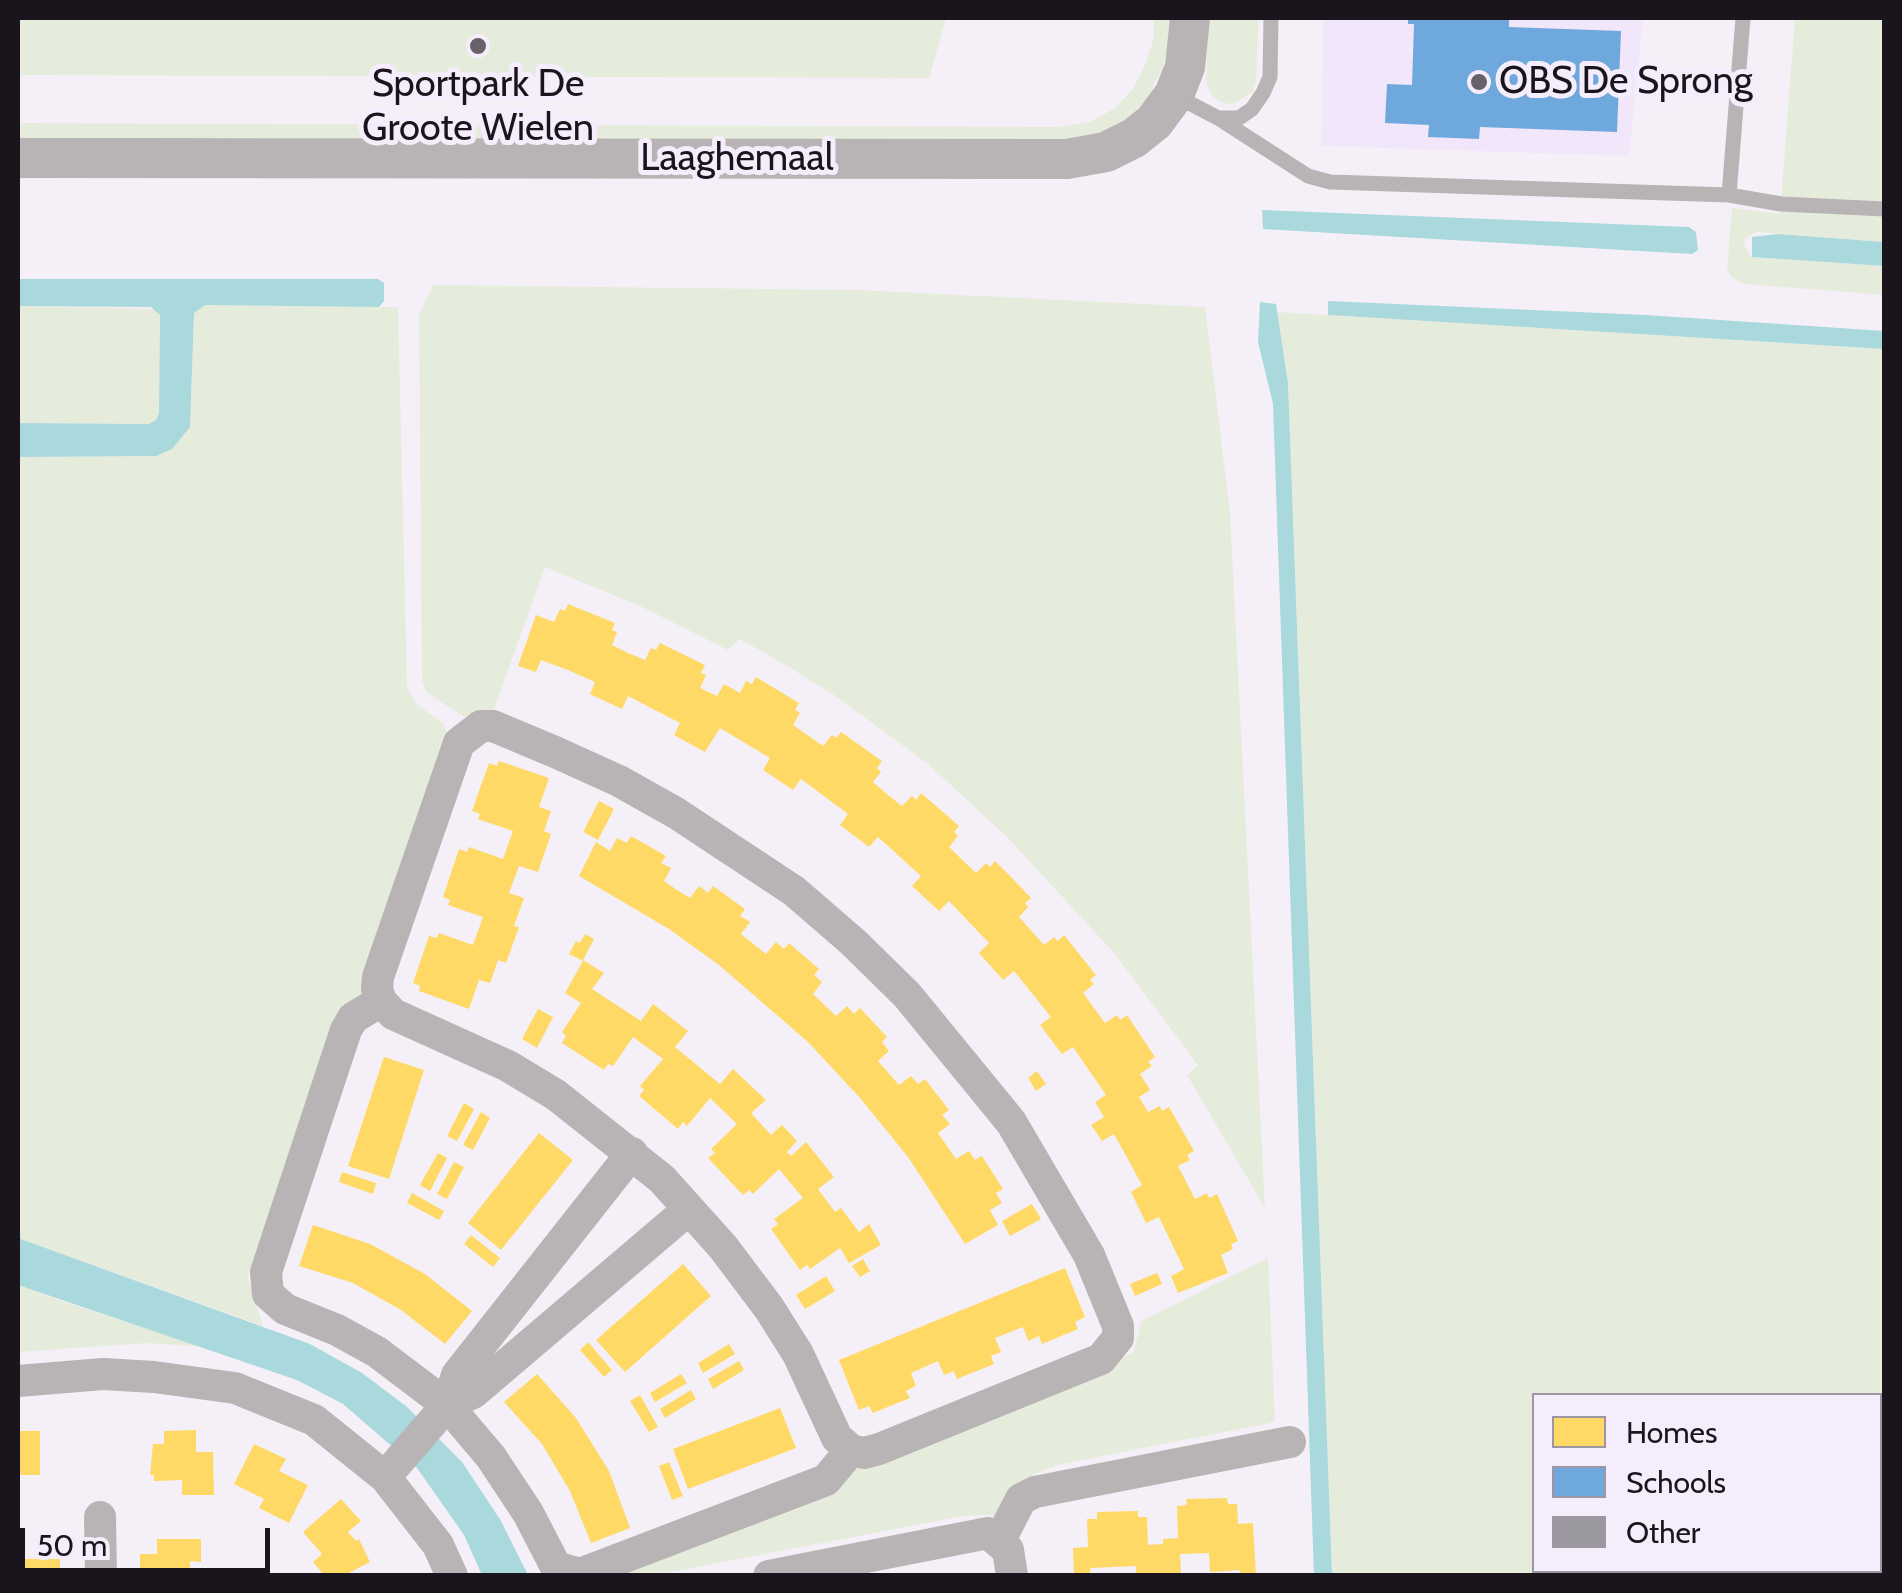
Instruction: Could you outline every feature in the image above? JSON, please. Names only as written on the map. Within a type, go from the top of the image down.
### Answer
[{"type":"street","name":"Laaghemaal","points":[[18,158],[1066,159],[1106,152],[1154,122],[1174,95],[1185,66],[1190,18]]},
{"type":"street","points":[[480,726],[493,726],[620,781],[731,847],[794,892],[854,942],[920,1010],[1011,1122],[1089,1255],[1118,1326],[1118,1338],[1101,1359],[879,1450],[851,1450],[837,1438],[798,1354],[769,1308],[723,1247],[632,1152],[508,1066],[393,1014],[382,1001],[378,977],[459,743],[480,726]]},
{"type":"street","points":[[382,1001],[353,1018],[346,1030],[266,1272],[268,1294],[285,1309],[338,1330],[376,1352],[438,1414],[492,1458],[528,1513],[548,1556],[556,1568],[568,1573],[590,1573],[826,1480],[851,1450]]},
{"type":"street","points":[[385,1477],[438,1414],[457,1376],[632,1152]]},
{"type":"street","points":[[438,1414],[473,1393],[689,1209]]},
{"type":"street","points":[[18,1381],[104,1374],[235,1388],[314,1420],[385,1477],[438,1544],[452,1576]]},
{"type":"street","points":[[1000,1540],[1021,1499],[1034,1492],[1290,1442]]},
{"type":"street","points":[[100,1517],[101,1576]]},
{"type":"street","points":[[769,1576],[988,1533],[1008,1550],[1012,1576]]},
{"type":"lane","points":[[1218,118],[1239,118],[1252,110],[1263,93],[1270,77],[1271,18]]},
{"type":"lane","points":[[1729,194],[1743,18]]},
{"type":"lane","points":[[1174,95],[1218,118],[1308,176],[1330,182],[1729,194],[1781,204],[1884,210]]},
{"type":"shaded area","name":"OBS De Sprong","points":[[1323,18],[1643,18],[1629,156],[1321,146]]},
{"type":"green space","name":"Sportpark De Groote Wielen","points":[[18,18],[946,18],[929,78],[18,75]]},
{"type":"green space","points":[[1154,18],[1171,18],[1171,40],[1147,99],[1125,122],[1098,137],[1062,145],[18,141],[18,123],[1060,127],[1092,121],[1115,108],[1133,89],[1154,37]]},
{"type":"green space","points":[[1208,18],[1259,18],[1253,92],[1233,104],[1213,97],[1206,83]]},
{"type":"green space","points":[[1795,18],[1884,18],[1884,242],[1756,232],[1745,239],[1744,246],[1752,257],[1884,266],[1884,295],[1745,284],[1732,278],[1727,269],[1732,208],[1780,214]]},
{"type":"green space","points":[[433,285],[858,290],[1205,307],[1230,513],[1265,1208],[1187,1075],[1198,1065],[1115,954],[1007,837],[928,764],[837,697],[779,661],[740,639],[728,650],[640,606],[545,567],[493,712],[464,717],[426,692],[422,680],[419,315]]},
{"type":"green space","points":[[205,305],[398,307],[407,686],[415,703],[443,723],[448,735],[364,990],[339,1016],[251,1265],[248,1277],[263,1326],[18,1238],[18,457],[156,456],[190,427],[194,313]]},
{"type":"green space","points":[[18,306],[156,309],[160,315],[156,420],[149,424],[18,423]]},
{"type":"green space","points":[[1277,312],[1884,349],[1884,1440],[1882,1393],[1532,1393],[1532,1573],[1752,1575],[1332,1575],[1288,383]]},
{"type":"green space","points":[[1268,1258],[1275,1422],[1058,1465],[1035,1474],[1015,1490],[998,1520],[990,1515],[963,1516],[655,1575],[610,1576],[859,1465],[876,1467],[1067,1385],[1134,1352],[1141,1321]]},
{"type":"green space","points":[[18,1285],[203,1347],[148,1343],[18,1352]]},
{"type":"water","points":[[1262,210],[1689,227],[1696,232],[1698,250],[1692,254],[1263,229]]},
{"type":"water","points":[[1778,234],[1884,242],[1884,266],[1752,257],[1752,237]]},
{"type":"water","points":[[18,279],[378,279],[384,283],[384,301],[379,307],[205,305],[194,313],[190,427],[172,449],[156,456],[18,457],[18,423],[149,424],[156,420],[160,315],[151,307],[18,306]]},
{"type":"water","points":[[1328,301],[1646,315],[1884,331],[1884,349],[1328,315]]},
{"type":"water","points":[[1260,302],[1276,304],[1288,383],[1332,1575],[1314,1575],[1273,404],[1258,342]]},
{"type":"water","points":[[18,1238],[310,1344],[362,1373],[406,1406],[462,1462],[501,1521],[528,1575],[482,1575],[464,1535],[417,1468],[343,1404],[297,1380],[18,1285]]},
{"type":"building: Homes","points":[[568,604],[615,623],[612,630],[617,632],[612,645],[628,653],[645,660],[651,648],[656,650],[660,643],[705,665],[701,673],[706,675],[700,688],[717,696],[724,684],[740,693],[746,681],[752,684],[756,677],[799,703],[795,710],[800,713],[793,725],[823,746],[832,735],[836,738],[841,732],[882,761],[877,768],[881,772],[873,782],[888,795],[902,806],[921,793],[959,826],[954,832],[958,836],[949,847],[976,873],[986,863],[990,867],[995,861],[1013,879],[1031,898],[1019,917],[1044,945],[1064,935],[1096,975],[1090,980],[1094,984],[1083,993],[1105,1023],[1117,1015],[1120,1020],[1127,1015],[1155,1057],[1148,1062],[1152,1066],[1140,1074],[1150,1090],[1139,1097],[1148,1112],[1160,1106],[1162,1111],[1169,1107],[1194,1151],[1187,1155],[1190,1160],[1178,1166],[1195,1199],[1207,1193],[1209,1198],[1217,1194],[1238,1241],[1221,1255],[1228,1273],[1178,1293],[1171,1276],[1184,1269],[1159,1217],[1146,1223],[1131,1192],[1142,1185],[1114,1134],[1102,1141],[1091,1125],[1104,1117],[1095,1102],[1106,1095],[1073,1047],[1062,1054],[1040,1025],[1051,1017],[1014,971],[1003,980],[979,953],[989,943],[949,901],[939,911],[912,886],[921,876],[878,837],[869,847],[840,825],[848,814],[801,779],[793,790],[763,770],[770,758],[720,728],[705,752],[674,735],[680,723],[628,696],[622,709],[590,694],[595,682],[568,670],[541,660],[536,672],[518,666],[536,615],[554,622],[560,609],[565,611]]},
{"type":"building: Homes","points":[[499,761],[549,778],[539,807],[551,811],[544,831],[551,834],[538,872],[519,866],[509,893],[524,898],[514,926],[519,927],[506,963],[498,960],[490,983],[479,980],[469,1009],[419,991],[420,986],[413,983],[429,936],[437,938],[439,933],[473,945],[483,917],[448,905],[450,900],[443,897],[459,849],[467,852],[469,847],[503,859],[513,831],[478,819],[480,814],[472,811],[489,763],[497,766]]},
{"type":"building: Homes","points":[[599,801],[614,809],[598,840],[583,832]]},
{"type":"building: Homes","points":[[631,836],[666,856],[661,863],[671,868],[664,881],[677,890],[690,898],[699,886],[708,893],[713,886],[745,909],[740,916],[750,922],[741,934],[766,954],[776,942],[784,949],[789,943],[819,969],[814,975],[822,982],[813,994],[836,1016],[847,1006],[854,1014],[860,1008],[887,1037],[882,1042],[889,1051],[878,1061],[899,1085],[911,1076],[918,1084],[925,1079],[949,1110],[942,1115],[950,1124],[938,1133],[956,1159],[969,1151],[975,1160],[982,1156],[1003,1189],[996,1193],[1002,1203],[990,1210],[998,1225],[965,1244],[908,1157],[808,1042],[719,965],[669,929],[579,876],[596,842],[610,851],[617,838],[627,843]]},
{"type":"building: Homes","points":[[585,934],[594,939],[583,960],[604,973],[592,989],[641,1021],[653,1004],[688,1031],[675,1047],[720,1084],[733,1069],[766,1100],[751,1113],[771,1135],[782,1125],[797,1141],[787,1152],[791,1156],[806,1142],[834,1177],[818,1189],[835,1212],[841,1208],[859,1232],[869,1224],[881,1245],[849,1263],[840,1248],[810,1269],[807,1265],[800,1270],[771,1229],[778,1224],[774,1219],[803,1198],[779,1169],[753,1194],[749,1190],[743,1195],[708,1158],[715,1153],[711,1149],[737,1124],[710,1098],[687,1126],[683,1122],[678,1129],[639,1096],[644,1090],[640,1086],[663,1059],[633,1037],[613,1066],[608,1064],[604,1070],[562,1043],[566,1036],[562,1032],[581,1003],[565,993],[583,961],[569,954]]},
{"type":"building: Homes","points":[[538,1009],[553,1017],[537,1048],[522,1039]]},
{"type":"building: Homes","points":[[384,1057],[424,1070],[389,1179],[348,1166]]},
{"type":"building: Homes","points":[[1037,1071],[1046,1084],[1036,1091],[1028,1078]]},
{"type":"building: Homes","points":[[464,1103],[474,1109],[457,1141],[447,1136]]},
{"type":"building: Homes","points":[[481,1112],[490,1118],[473,1150],[463,1145]]},
{"type":"building: Homes","points":[[539,1133],[573,1160],[501,1250],[468,1223]]},
{"type":"building: Homes","points":[[438,1153],[447,1158],[430,1191],[420,1185]]},
{"type":"building: Homes","points":[[454,1162],[464,1167],[447,1199],[437,1194]]},
{"type":"building: Homes","points":[[342,1172],[376,1183],[373,1194],[339,1182]]},
{"type":"building: Homes","points":[[412,1193],[444,1211],[439,1220],[407,1203]]},
{"type":"building: Homes","points":[[1032,1204],[1041,1219],[1010,1236],[1002,1221]]},
{"type":"building: Homes","points":[[313,1225],[370,1244],[425,1274],[472,1311],[445,1344],[401,1310],[353,1283],[299,1266]]},
{"type":"building: Homes","points":[[471,1235],[500,1258],[493,1267],[464,1244]]},
{"type":"building: Homes","points":[[863,1259],[870,1271],[860,1277],[852,1266]]},
{"type":"building: Homes","points":[[683,1264],[711,1296],[625,1372],[596,1340]]},
{"type":"building: Homes","points":[[1065,1268],[1085,1317],[1075,1322],[1078,1329],[1042,1344],[1039,1336],[1028,1341],[1023,1327],[995,1338],[1001,1352],[991,1356],[994,1364],[957,1379],[954,1371],[944,1375],[938,1361],[911,1373],[916,1386],[906,1391],[910,1398],[873,1413],[869,1406],[859,1410],[839,1360]]},
{"type":"building: Homes","points":[[1157,1273],[1162,1284],[1135,1296],[1130,1284]]},
{"type":"building: Homes","points":[[826,1276],[835,1291],[805,1309],[796,1295]]},
{"type":"building: Homes","points":[[588,1342],[612,1370],[604,1377],[580,1350]]},
{"type":"building: Homes","points":[[729,1344],[735,1354],[703,1373],[698,1363]]},
{"type":"building: Homes","points":[[739,1361],[744,1370],[713,1389],[708,1379]]},
{"type":"building: Homes","points":[[537,1374],[576,1418],[609,1471],[630,1528],[591,1543],[570,1491],[542,1444],[504,1402]]},
{"type":"building: Homes","points":[[681,1374],[687,1383],[655,1402],[650,1393]]},
{"type":"building: Homes","points":[[691,1390],[696,1399],[665,1418],[660,1409]]},
{"type":"building: Homes","points":[[640,1395],[658,1427],[649,1432],[630,1401]]},
{"type":"building: Homes","points":[[780,1408],[796,1448],[688,1489],[673,1449]]},
{"type":"building: Homes","points":[[196,1430],[196,1452],[213,1452],[214,1495],[182,1495],[182,1480],[154,1481],[154,1475],[150,1475],[153,1444],[164,1444],[164,1431]]},
{"type":"building: Homes","points":[[18,1431],[40,1431],[40,1475],[18,1475]]},
{"type":"building: Homes","points":[[254,1444],[286,1459],[279,1471],[308,1485],[289,1523],[259,1508],[264,1499],[234,1484]]},
{"type":"building: Homes","points":[[669,1462],[683,1496],[672,1500],[659,1466]]},
{"type":"building: Homes","points":[[1227,1498],[1228,1504],[1237,1504],[1238,1524],[1253,1523],[1256,1576],[1243,1576],[1239,1570],[1210,1572],[1209,1553],[1180,1554],[1181,1574],[1136,1576],[1136,1566],[1090,1568],[1091,1576],[1074,1576],[1073,1548],[1088,1547],[1087,1519],[1097,1519],[1097,1512],[1138,1511],[1138,1517],[1147,1517],[1148,1545],[1163,1544],[1163,1539],[1178,1538],[1177,1506],[1187,1505],[1186,1499]]},
{"type":"building: Homes","points":[[341,1499],[361,1521],[348,1532],[356,1541],[359,1539],[370,1562],[343,1576],[325,1576],[313,1562],[322,1554],[303,1532]]},
{"type":"building: Homes","points":[[157,1539],[201,1539],[201,1562],[190,1561],[190,1576],[140,1576],[140,1554],[157,1554]]},
{"type":"building: Homes","points":[[18,1541],[23,1541],[23,1559],[60,1559],[60,1576],[18,1576]]},
{"type":"building: Schools","points":[[1408,18],[1509,18],[1509,27],[1621,31],[1617,132],[1480,127],[1479,139],[1428,137],[1429,125],[1385,123],[1387,84],[1412,85],[1414,24],[1408,24]]},
{"type":"building: Other","points":[[1884,1461],[1884,1576],[1775,1576],[1882,1573]]},
{"type":"place","name":"Sportpark De Groote Wielen","points":[[478,46]]},
{"type":"place","name":"OBS De Sprong","points":[[1479,82]]}]
